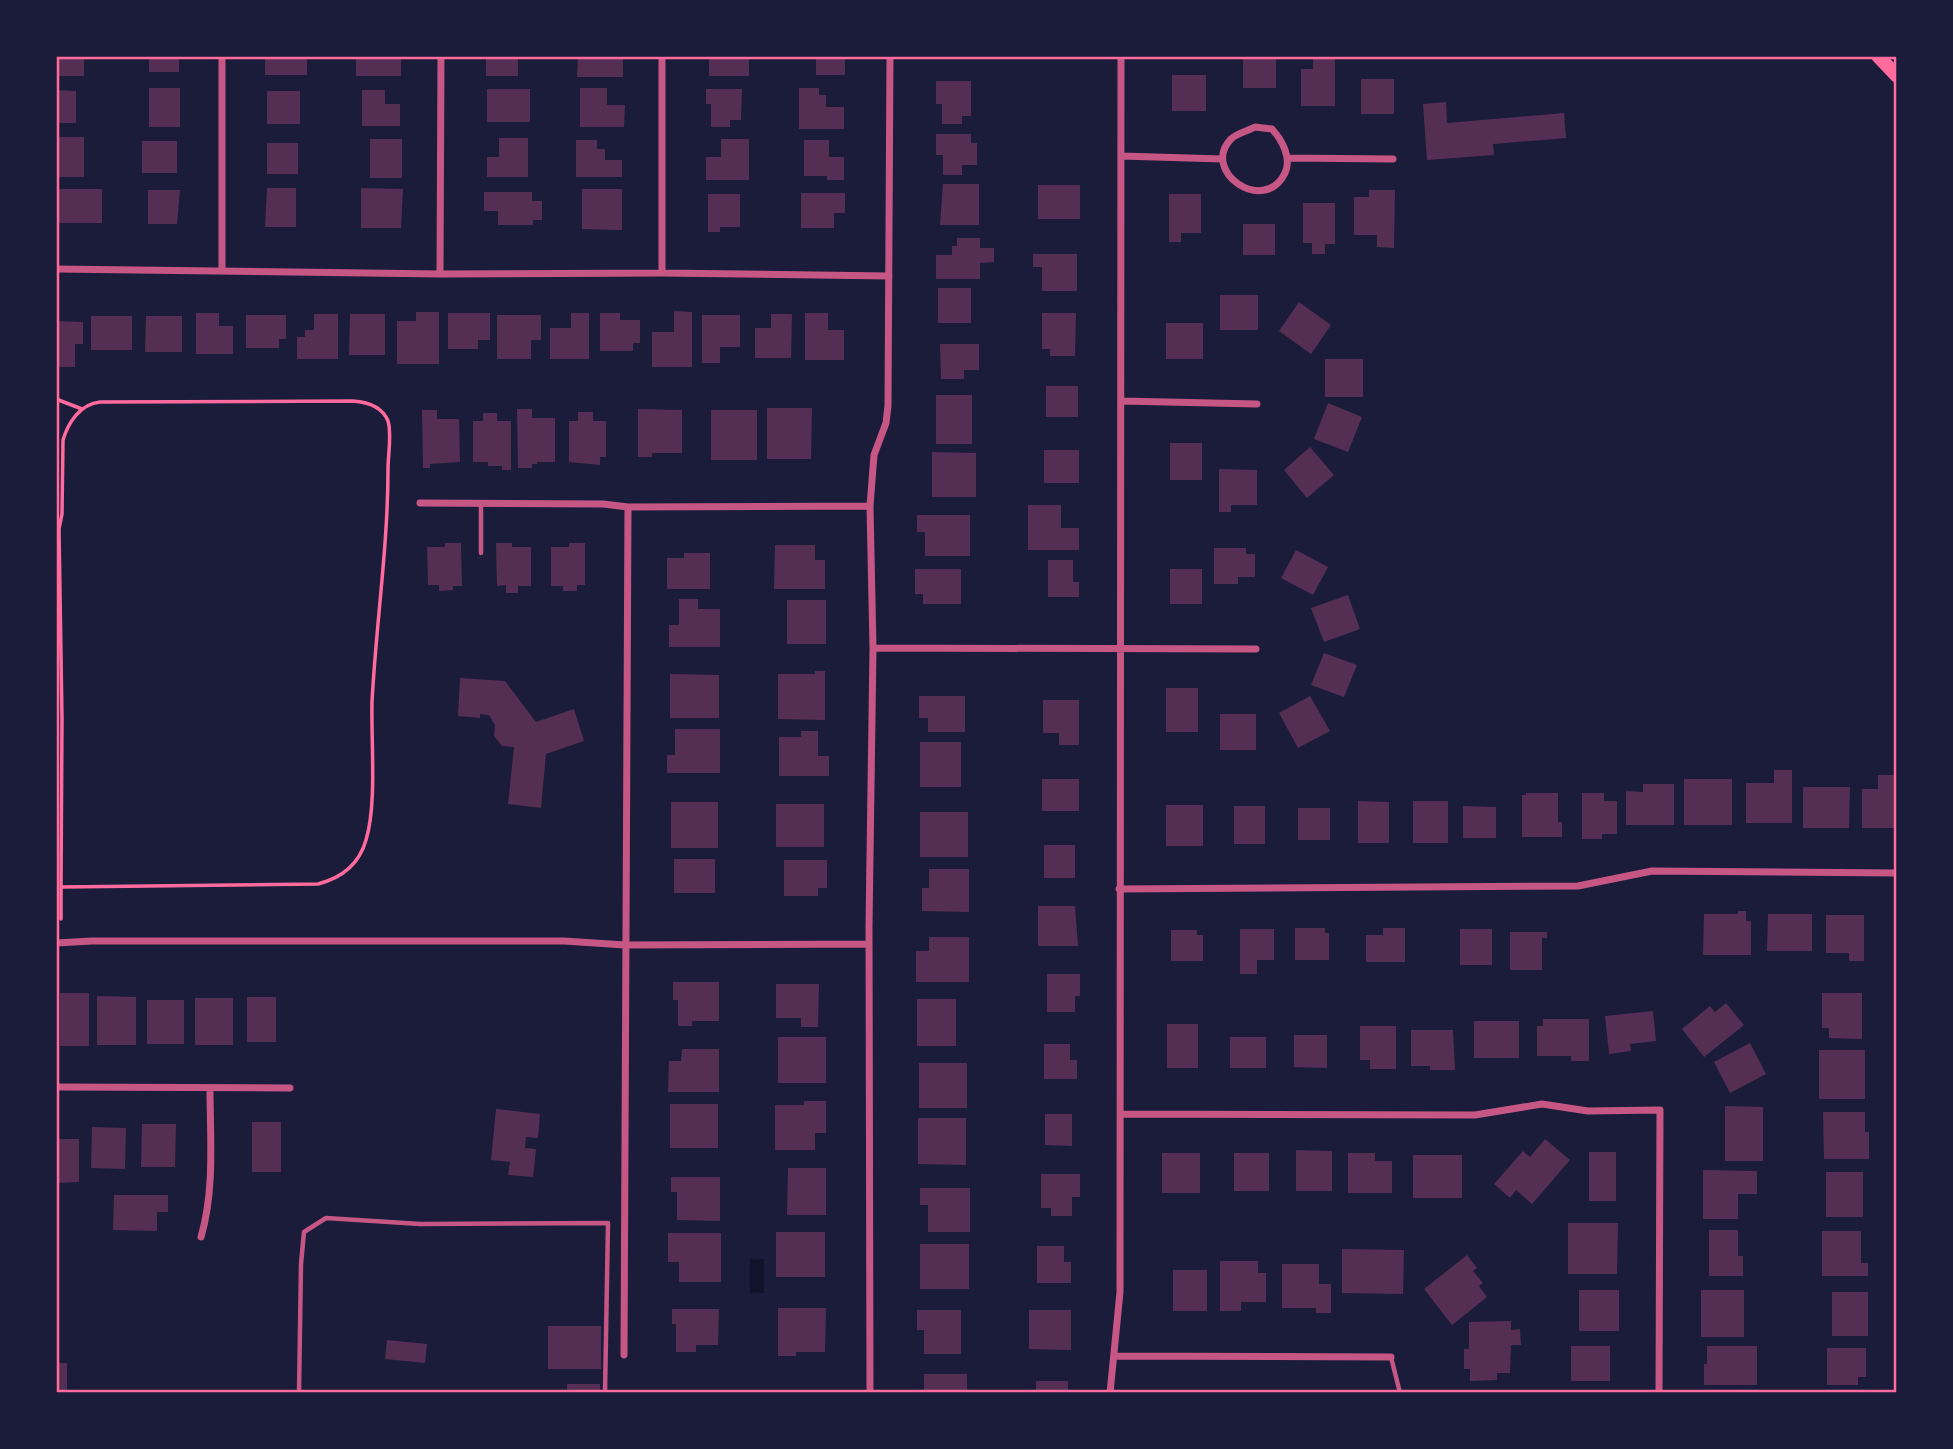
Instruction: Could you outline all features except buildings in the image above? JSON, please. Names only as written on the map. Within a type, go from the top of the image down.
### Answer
[{"type":"highway","points":[[1878,56],[1897,76]]},
{"type":"street","points":[[222,56],[222,271]]},
{"type":"street","points":[[440,274],[441,56]]},
{"type":"street","points":[[662,56],[662,273]]},
{"type":"street","points":[[870,1393],[869,944],[873,648],[870,506],[874,455],[886,423],[888,406],[890,56]]},
{"type":"street","points":[[1110,1393],[1120,1293],[1121,56]]},
{"type":"street","points":[[1255,127],[1272,129],[1282,139],[1287,169],[1282,179],[1274,186],[1263,190],[1248,190],[1236,184],[1228,175],[1222,159],[1226,145],[1233,137],[1255,127]]},
{"type":"street","points":[[1121,156],[1222,159]]},
{"type":"street","points":[[1287,158],[1393,159]]},
{"type":"street","points":[[56,268],[440,274],[889,276]]},
{"type":"street","points":[[1121,401],[1257,404]]},
{"type":"street","points":[[420,503],[603,504],[628,507],[870,506]]},
{"type":"street","points":[[624,1355],[628,507]]},
{"type":"street","points":[[873,648],[1256,649]]},
{"type":"street","points":[[1119,889],[1578,886],[1652,871],[1897,873]]},
{"type":"street","points":[[56,943],[564,941],[625,945],[869,944]]},
{"type":"street","points":[[56,1087],[290,1088]]},
{"type":"street","points":[[201,1237],[210,1185],[210,1088]]},
{"type":"street","points":[[1121,1114],[1475,1115],[1542,1104],[1588,1111],[1660,1110],[1659,1393]]},
{"type":"street","points":[[1114,1356],[1391,1357]]},
{"type":"lane","points":[[481,503],[481,553]]},
{"type":"lane","points":[[299,1393],[304,1233],[326,1218],[419,1224],[608,1223],[605,1393]]},
{"type":"lane","points":[[1391,1357],[1400,1393]]},
{"type":"path","points":[[56,399],[82,409]]},
{"type":"path","points":[[61,887],[318,884],[335,879],[356,860],[367,838],[370,804],[372,700],[388,484],[388,421],[379,408],[363,402],[100,402],[82,409],[66,430],[62,451],[62,514],[59,529],[62,603],[61,887],[61,919]]},
{"type":"shaded area","points":[[750,1259],[764,1259],[764,1293],[750,1293]]}]
